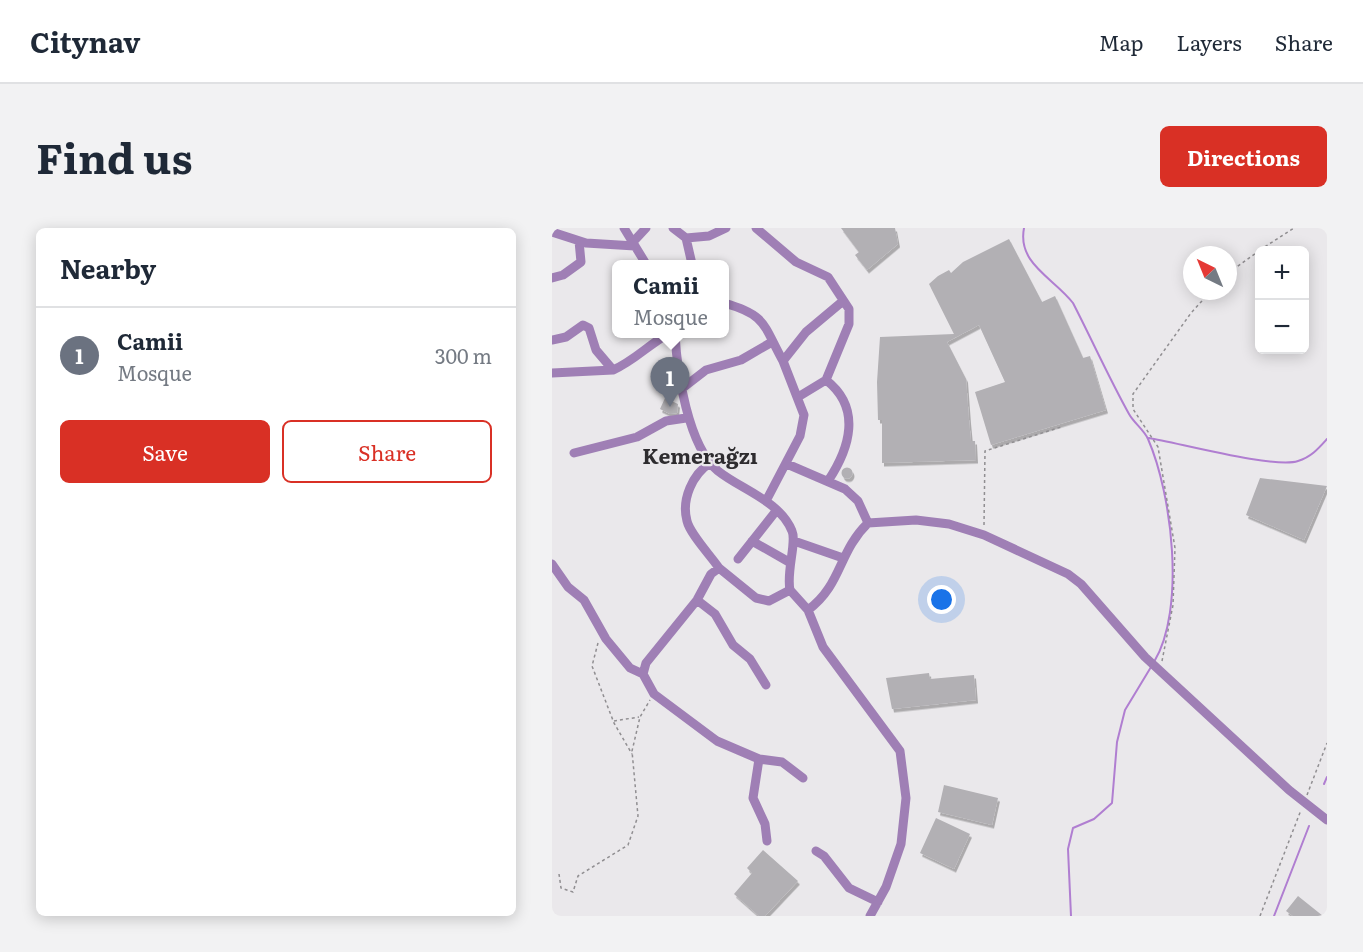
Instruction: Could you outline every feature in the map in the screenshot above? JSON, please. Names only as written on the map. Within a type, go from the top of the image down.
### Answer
[{"type":"street","points":[[624,228],[644,260]]},
{"type":"street","points":[[634,244],[646,228]]},
{"type":"street","points":[[673,228],[686,238],[691,260]]},
{"type":"street","points":[[686,238],[709,236],[726,228]]},
{"type":"street","points":[[756,228],[796,262],[828,277],[849,309],[849,324],[826,380],[798,398]]},
{"type":"street","points":[[552,232],[579,241],[634,244]]},
{"type":"street","points":[[552,278],[563,275],[580,262],[579,241]]},
{"type":"street","points":[[783,361],[806,332],[843,301]]},
{"type":"street","points":[[729,305],[754,313],[763,322],[783,361],[804,416],[800,436],[766,501]]},
{"type":"street","points":[[552,340],[566,337],[583,325],[589,328],[597,350],[613,370]]},
{"type":"street","points":[[552,373],[613,370],[632,362],[644,348],[660,338]]},
{"type":"street","points":[[676,338],[684,387],[686,418],[710,463],[766,501],[792,531],[794,541],[789,562],[790,590],[808,610],[823,647],[900,751],[906,798],[901,844],[878,902],[870,916]]},
{"type":"street","points":[[684,387],[706,370],[741,360],[772,342]]},
{"type":"street","points":[[826,380],[842,395],[847,408],[848,423],[843,458],[828,481]]},
{"type":"street","points":[[574,453],[637,437],[666,421],[686,418]]},
{"type":"street","points":[[710,463],[700,469],[689,487],[687,522],[719,568],[756,598],[769,601],[790,590]]},
{"type":"street","points":[[787,464],[846,489],[858,501],[868,523]]},
{"type":"street","points":[[738,560],[776,511]]},
{"type":"street","points":[[808,610],[833,586],[853,538],[868,523],[927,520],[984,535],[1068,574],[1082,584],[1145,657],[1327,820]]},
{"type":"street","points":[[752,541],[789,562]]},
{"type":"street","points":[[794,541],[843,558]]},
{"type":"street","points":[[552,564],[568,587],[584,600],[601,630],[630,668],[643,674],[654,694],[717,741],[759,759],[782,762],[803,778]]},
{"type":"street","points":[[643,674],[646,663],[698,600],[711,574],[719,568]]},
{"type":"street","points":[[698,600],[715,614],[733,645],[750,659],[766,685]]},
{"type":"street","points":[[759,759],[753,798],[765,824],[767,841]]},
{"type":"street","points":[[816,851],[824,856],[849,888],[878,902]]},
{"type":"path","points":[[1267,246],[1294,228]]},
{"type":"path","points":[[1237,267],[1255,254]]},
{"type":"path","points":[[1160,671],[1173,605],[1175,548],[1158,447],[1133,409],[1133,394],[1203,300]]},
{"type":"path","points":[[984,535],[985,451],[1060,427]]},
{"type":"path","points":[[601,630],[592,666],[613,721],[632,755]]},
{"type":"path","points":[[559,874],[561,888],[573,891],[578,876],[628,845],[638,816],[632,755],[640,717],[654,694]]},
{"type":"path","points":[[613,721],[640,717]]},
{"type":"path","points":[[1260,916],[1327,743]]},
{"type":"building","points":[[841,228],[895,228],[898,244],[867,270],[855,255],[859,252]]},
{"type":"building","points":[[1009,239],[1042,302],[1055,296],[1083,358],[1090,356],[1106,410],[991,445],[975,392],[1005,382],[979,325],[947,342],[966,379],[971,441],[975,441],[976,460],[882,463],[882,420],[878,420],[877,382],[880,337],[954,334],[929,284],[938,276],[949,270],[951,273],[963,262]]},
{"type":"building","points":[[665,398],[678,404],[677,413],[670,414],[660,409]]},
{"type":"building","points":[[847,467],[853,473],[847,479],[841,473]]},
{"type":"building","points":[[1260,478],[1327,486],[1304,540],[1246,515]]},
{"type":"building","points":[[929,673],[930,679],[974,675],[976,700],[892,709],[886,678]]},
{"type":"building","points":[[944,785],[998,798],[992,825],[938,812]]},
{"type":"building","points":[[936,818],[970,834],[954,869],[920,853]]},
{"type":"building","points":[[763,850],[798,881],[765,916],[759,916],[734,894],[752,873],[747,868]]},
{"type":"building","points":[[1298,896],[1323,916],[1293,916],[1286,911]]},
{"type":"waterway","points":[[1024,228],[1023,241],[1031,261],[1073,303],[1114,387],[1129,414],[1148,439],[1156,462],[1169,520],[1172,583],[1170,613],[1164,639],[1154,662]]},
{"type":"waterway","points":[[1149,438],[1249,459],[1286,463],[1307,457],[1327,439]]},
{"type":"waterway","points":[[1071,916],[1068,849],[1073,828],[1094,819],[1112,803],[1117,742],[1125,710],[1151,667]]},
{"type":"waterway","points":[[1324,784],[1327,777]]},
{"type":"waterway","points":[[1274,916],[1309,826]]},
{"type":"place","name":"Camii","points":[[670,407]]},
{"type":"district","name":"Kemerağzı","points":[[700,454]]}]
